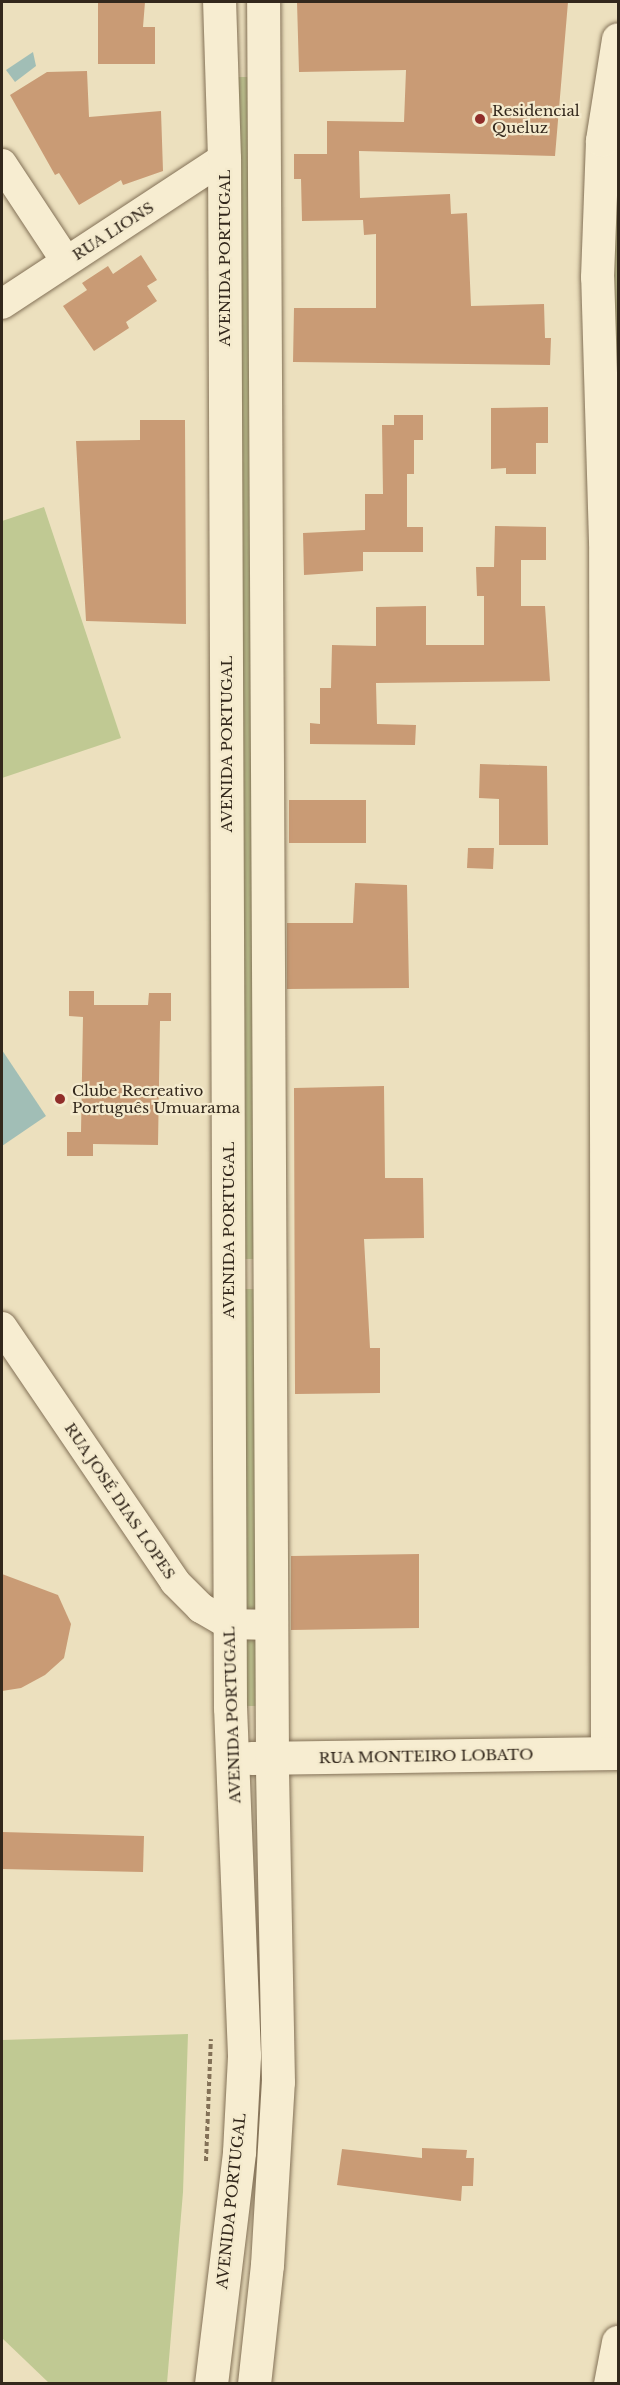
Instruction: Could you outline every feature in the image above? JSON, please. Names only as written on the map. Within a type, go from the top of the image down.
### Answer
[{"type":"main road","points":[[220,12],[263,12],[272,1758],[278,2082],[267,2265],[254,2384]]},
{"type":"main road","name":"AVENIDA PORTUGAL","points":[[211,2384],[239,2152],[244,2055],[229,1624],[230,1275],[224,158],[220,12]]},
{"type":"main road","points":[[613,1753],[612,815],[605,541],[608,276],[603,128],[618,39]]},
{"type":"main road","points":[[228,895],[269,896]]},
{"type":"main road","points":[[230,1275],[271,1275]]},
{"type":"main road","name":"RUA MONTEIRO LOBATO","points":[[234,1759],[613,1753]]},
{"type":"main road","points":[[610,2384],[618,2342]]},
{"type":"street","name":"RUA LIONS","points":[[2,304],[224,158]]},
{"type":"street","points":[[2,164],[66,261]]},
{"type":"street","name":"RUA JOSÉ DIAS LOPES","points":[[2,1327],[175,1582],[201,1608],[229,1624],[273,1625]]},
{"type":"path","points":[[205,2169],[211,2035]]},
{"type":"green space","points":[[236,77],[250,77],[258,1259],[244,1259]]},
{"type":"green space","points":[[618,154],[618,795],[612,793],[614,203]]},
{"type":"green space","points":[[44,507],[121,738],[2,778],[2,521]]},
{"type":"green space","points":[[243,1289],[257,1289],[258,1706],[244,1706]]},
{"type":"green space","points":[[188,2034],[183,2192],[167,2383],[49,2383],[2,2338],[2,2040]]},
{"type":"water","points":[[33,52],[36,66],[15,82],[6,70]]},
{"type":"water","points":[[2,1050],[46,1116],[2,1146]]},
{"type":"building","points":[[98,2],[145,2],[143,27],[155,27],[155,64],[98,64]]},
{"type":"building","points":[[297,2],[568,2],[555,156],[359,151],[360,198],[450,194],[451,214],[467,213],[471,306],[544,304],[545,338],[551,338],[550,365],[293,362],[294,308],[376,308],[376,234],[364,235],[363,220],[302,221],[301,179],[294,179],[294,154],[327,154],[327,121],[404,122],[406,70],[299,72]]},
{"type":"building","points":[[87,71],[89,117],[161,111],[163,171],[123,185],[121,180],[79,205],[59,173],[55,175],[10,95],[47,72]]},
{"type":"building","points":[[141,255],[157,280],[147,286],[157,301],[126,322],[129,328],[94,351],[63,306],[87,290],[82,283],[108,266],[113,274]]},
{"type":"building","points":[[548,407],[548,443],[536,443],[536,474],[506,474],[506,468],[491,469],[491,408]]},
{"type":"building","points":[[394,415],[423,415],[423,440],[414,440],[414,474],[407,474],[407,527],[423,527],[423,552],[363,552],[363,571],[304,575],[303,533],[365,530],[365,494],[383,494],[382,425],[394,425]]},
{"type":"building","points":[[140,420],[185,420],[186,624],[86,621],[76,441],[140,440]]},
{"type":"building","points":[[495,526],[546,527],[546,560],[521,560],[521,606],[545,606],[550,681],[376,683],[377,724],[416,725],[415,745],[310,744],[310,723],[320,724],[320,688],[331,688],[332,645],[376,646],[376,607],[426,606],[426,645],[484,645],[484,596],[477,596],[476,567],[494,567]]},
{"type":"building","points":[[480,764],[547,766],[548,845],[499,845],[499,799],[479,798]]},
{"type":"building","points":[[289,800],[366,800],[366,843],[289,843]]},
{"type":"building","points":[[468,848],[494,848],[493,869],[467,868]]},
{"type":"building","points":[[355,883],[407,885],[409,988],[287,989],[287,923],[353,923]]},
{"type":"building","points":[[69,991],[94,991],[94,1005],[148,1005],[149,993],[171,993],[171,1021],[160,1021],[158,1145],[93,1144],[93,1156],[67,1156],[67,1132],[81,1132],[83,1017],[69,1016]]},
{"type":"building","points":[[384,1086],[385,1178],[423,1178],[424,1238],[364,1239],[370,1348],[380,1348],[380,1393],[295,1394],[294,1088]]},
{"type":"building","points":[[419,1554],[419,1628],[291,1630],[291,1556]]},
{"type":"building","points":[[2,1574],[58,1595],[71,1624],[64,1658],[45,1675],[21,1688],[2,1691]]},
{"type":"building","points":[[2,1832],[144,1836],[143,1872],[2,1869]]},
{"type":"building","points":[[422,2148],[467,2150],[466,2158],[474,2158],[473,2186],[462,2186],[461,2201],[337,2185],[342,2149],[422,2158]]},
{"type":"place","name":"Residencial Queluz","points":[[480,119]]},
{"type":"place","name":"Clube Recreativo Português Umuarama","points":[[60,1099]]}]
